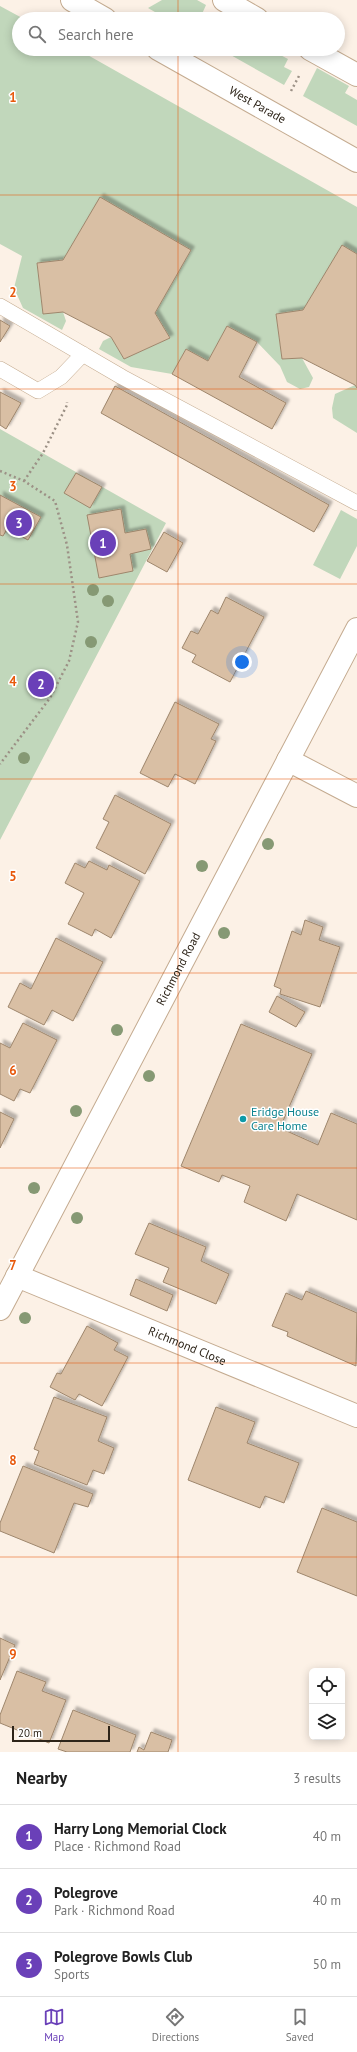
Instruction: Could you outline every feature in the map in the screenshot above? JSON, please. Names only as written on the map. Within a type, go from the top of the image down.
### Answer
[{"type":"main road","points":[[72,0],[93,12]]},
{"type":"main road","points":[[224,0],[245,12]]},
{"type":"main road","name":"West Parade","points":[[170,56],[357,161]]},
{"type":"main road","points":[[322,56],[357,75]]},
{"type":"main road","name":"Richmond Road","points":[[0,1309],[357,629]]},
{"type":"main road","points":[[288,760],[357,796]]},
{"type":"main road","name":"Richmond Close","points":[[17,1276],[357,1416]]},
{"type":"lane","points":[[0,306],[122,377],[357,503]]},
{"type":"lane","points":[[0,370],[38,391],[61,377],[83,354]]},
{"type":"path","points":[[278,117],[308,56]]},
{"type":"path","points":[[24,481],[43,453],[67,405]]},
{"type":"path","points":[[0,471],[24,481],[55,500],[68,545],[78,622],[69,661],[50,698],[0,764]]},
{"type":"green space","points":[[162,0],[197,0],[206,5],[203,12],[155,12],[148,8]]},
{"type":"green space","points":[[0,6],[12,12],[12,56],[89,56],[357,207],[357,254],[342,246],[303,310],[276,314],[282,359],[302,358],[313,378],[309,387],[300,389],[287,382],[280,366],[257,342],[227,326],[208,361],[186,349],[172,374],[131,367],[99,349],[103,341],[111,337],[124,359],[170,338],[155,313],[191,250],[100,198],[63,260],[37,263],[43,313],[63,312],[66,321],[62,330],[23,308],[14,288],[22,256],[0,244]]},
{"type":"green space","points":[[232,56],[282,56],[288,59],[284,67],[292,71],[284,85]]},
{"type":"green space","points":[[317,68],[349,86],[345,93],[357,100],[357,126],[303,96]]},
{"type":"green space","points":[[355,385],[357,388],[357,433],[333,418],[332,408],[335,394]]},
{"type":"green space","points":[[0,429],[166,523],[0,840]]},
{"type":"green space","points":[[341,510],[357,519],[357,546],[340,579],[313,565]]},
{"type":"building","points":[[100,197],[191,250],[155,313],[170,338],[124,359],[111,337],[63,312],[43,314],[37,263],[63,260]]},
{"type":"building","points":[[342,245],[357,254],[357,388],[355,385],[302,358],[282,359],[276,314],[303,310]]},
{"type":"building","points":[[0,320],[10,326],[0,342]]},
{"type":"building","points":[[227,326],[257,342],[239,377],[286,403],[272,429],[172,374],[186,349],[208,361]]},
{"type":"building","points":[[115,386],[329,505],[314,532],[101,413]]},
{"type":"building","points":[[0,392],[21,403],[6,429],[0,425]]},
{"type":"building","points":[[76,473],[102,487],[90,508],[64,493]]},
{"type":"building","points":[[0,495],[41,517],[28,540],[7,529],[3,536],[0,535]]},
{"type":"building","points":[[121,509],[125,533],[146,529],[151,549],[130,554],[133,571],[99,578],[87,515]]},
{"type":"building","points":[[164,532],[183,543],[167,572],[147,561]]},
{"type":"building","points":[[226,597],[264,617],[230,682],[192,662],[196,655],[182,648],[191,631],[198,634],[211,610],[218,614]]},
{"type":"building","points":[[175,702],[219,724],[211,739],[216,741],[195,784],[175,774],[168,787],[140,773]]},
{"type":"building","points":[[115,795],[171,824],[145,874],[96,848],[109,822],[103,819]]},
{"type":"building","points":[[89,861],[107,870],[109,865],[140,881],[111,938],[95,929],[92,936],[68,924],[84,893],[65,883],[75,863],[85,868]]},
{"type":"building","points":[[305,920],[323,927],[319,940],[340,947],[320,1007],[280,994],[281,989],[274,986],[292,931],[301,935]]},
{"type":"building","points":[[56,938],[103,962],[73,1021],[52,1010],[44,1025],[8,1007],[20,983],[31,989]]},
{"type":"building","points":[[277,996],[305,1012],[296,1027],[269,1012]]},
{"type":"building","points":[[23,1023],[57,1040],[30,1093],[20,1089],[14,1101],[0,1094],[0,1043],[10,1048]]},
{"type":"building","name":"Eridge House Care Home","points":[[241,1024],[312,1054],[280,1128],[318,1145],[331,1113],[357,1124],[357,1220],[297,1194],[286,1221],[244,1202],[250,1186],[222,1175],[219,1182],[181,1166]]},
{"type":"building","points":[[0,1112],[14,1119],[0,1148]]},
{"type":"building","points":[[149,1223],[206,1247],[201,1261],[229,1274],[216,1304],[163,1282],[169,1268],[135,1254]]},
{"type":"building","points":[[136,1279],[173,1295],[167,1311],[130,1295]]},
{"type":"building","points":[[306,1291],[357,1313],[356,1366],[287,1336],[288,1332],[272,1326],[286,1293],[302,1300]]},
{"type":"building","points":[[87,1326],[118,1343],[114,1350],[128,1357],[102,1406],[79,1394],[75,1400],[50,1387],[57,1373],[61,1374]]},
{"type":"building","points":[[54,1397],[107,1417],[98,1441],[114,1448],[104,1474],[93,1470],[87,1485],[34,1464],[39,1451],[34,1449]]},
{"type":"building","points":[[216,1407],[255,1422],[247,1443],[299,1463],[284,1503],[265,1496],[260,1508],[188,1480]]},
{"type":"building","points":[[23,1466],[93,1494],[88,1507],[74,1503],[54,1553],[0,1531],[0,1523]]},
{"type":"building","points":[[322,1508],[357,1522],[357,1596],[297,1572]]},
{"type":"building","points":[[0,1638],[15,1645],[0,1680]]},
{"type":"building","points":[[17,1671],[46,1682],[42,1691],[66,1700],[49,1743],[0,1723],[0,1715]]},
{"type":"building","points":[[73,1710],[136,1735],[130,1752],[67,1752],[58,1749]]},
{"type":"building","points":[[151,1732],[172,1740],[168,1752],[137,1752],[139,1747],[144,1750]]},
{"type":"place","name":"Polegrove Bowls Club","points":[[19,523]]},
{"type":"place","name":"Harry Long Memorial Clock","points":[[103,543]]},
{"type":"place","name":"Polegrove","points":[[41,684]]},
{"type":"place","name":"Eridge House Care Home","points":[[243,1119]]}]
